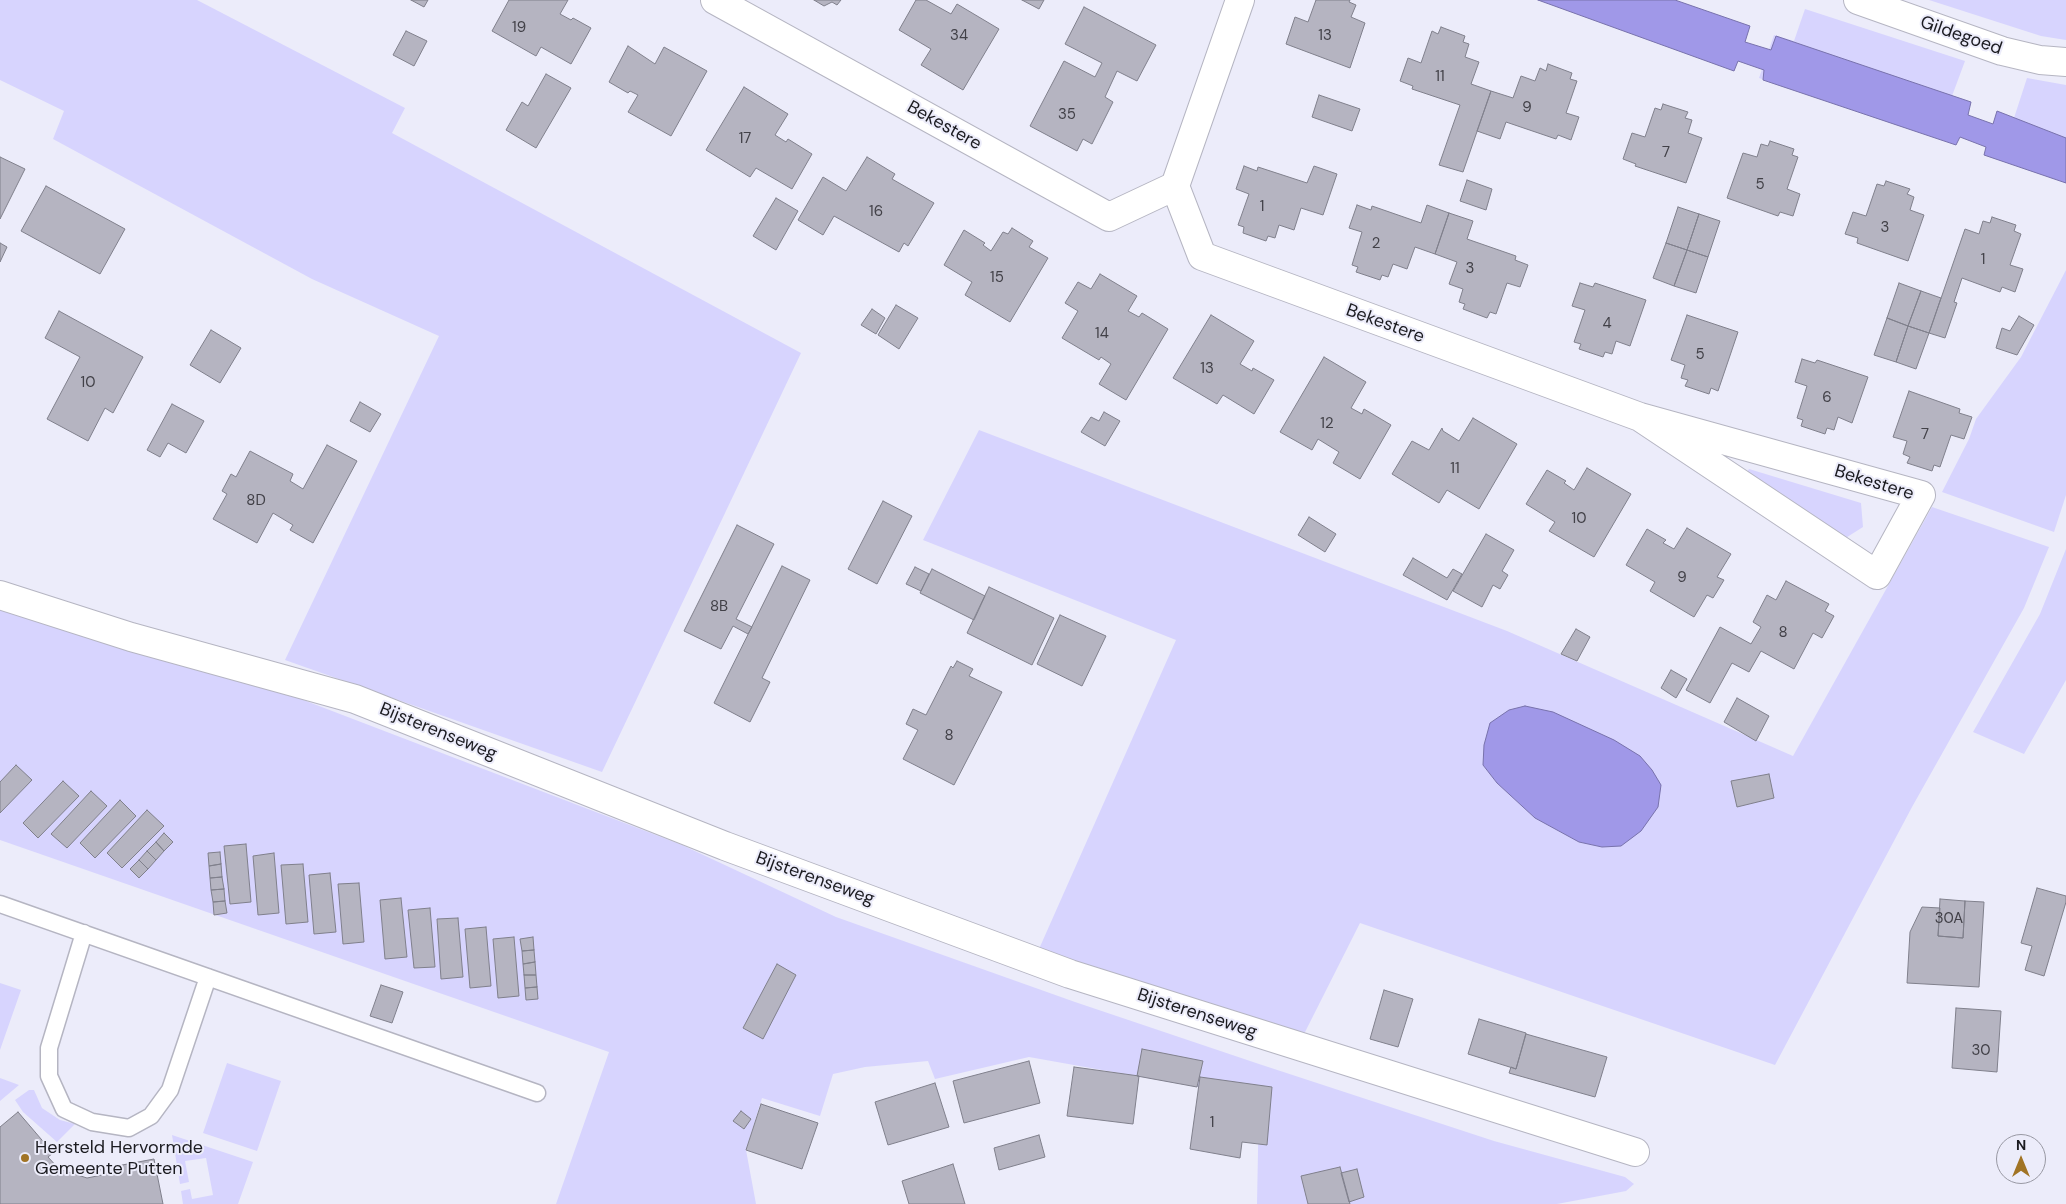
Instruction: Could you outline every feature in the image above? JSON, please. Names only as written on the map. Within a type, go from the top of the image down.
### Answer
[{"type":"street","name":"Bekestere","points":[[716,0],[1109,217],[1176,186],[1202,256],[1640,417],[1921,495],[1878,575],[1640,417]]},
{"type":"street","points":[[1176,186],[1240,0]]},
{"type":"street","name":"Gildegoed","points":[[1858,0],[2002,51],[2040,60],[2066,62]]},
{"type":"street","name":"Bijsterenseweg","points":[[0,596],[131,637],[355,699],[725,846],[1070,974],[1635,1152]]},
{"type":"lane","points":[[0,904],[537,1093]]},
{"type":"lane","points":[[84,933],[49,1048],[49,1076],[64,1109],[92,1122],[130,1128],[151,1116],[170,1090],[208,977]]},
{"type":"shaded area","points":[[0,0],[197,0],[405,108],[392,133],[801,353],[602,772],[285,660],[439,336],[312,279],[53,139],[64,111],[0,80]]},
{"type":"shaded area","points":[[1538,0],[1675,0],[1750,26],[1745,42],[1771,50],[1776,36],[1971,102],[1968,115],[1993,124],[1997,111],[2066,138],[2066,183],[1984,155],[1986,147],[1960,137],[1956,145],[1763,80],[1764,70],[1738,61],[1734,71]]},
{"type":"shaded area","points":[[1929,0],[2066,0],[2066,40],[2041,36]]},
{"type":"shaded area","points":[[1805,9],[1965,61],[1952,96],[1971,102],[1956,145],[1759,78],[1774,35],[1794,41]]},
{"type":"shaded area","points":[[2027,78],[2066,85],[2066,183],[1984,155],[1997,111],[2014,118]]},
{"type":"shaded area","points":[[2066,270],[2066,495],[2054,532],[1942,492],[1969,439],[1976,419],[2021,357]]},
{"type":"shaded area","points":[[979,430],[1507,631],[1793,756],[1932,507],[2049,547],[2024,608],[1912,807],[1775,1065],[1360,923],[1301,1040],[1039,949],[1176,640],[923,540]],"holes":[[[1483,765],[1602,847],[1579,842],[1535,818],[1497,783]]]},
{"type":"shaded area","points":[[1749,469],[1861,503],[1863,527],[1844,539],[1744,476]]},
{"type":"shaded area","points":[[2066,549],[2066,680],[2024,754],[1973,732],[2040,614]]},
{"type":"shaded area","points":[[0,609],[259,683],[682,845],[836,917],[1075,1002],[1259,1064],[1494,1141],[1625,1177],[1634,1184],[1626,1191],[1557,1204],[1257,1204],[1259,1098],[1029,1057],[935,1079],[928,1061],[865,1067],[833,1074],[820,1116],[762,1098],[746,1150],[756,1204],[556,1204],[609,1052],[0,840]]},
{"type":"shaded area","points":[[1525,706],[1553,712],[1614,740],[1640,756],[1652,770],[1661,785],[1658,807],[1641,831],[1621,846],[1602,847],[1579,842],[1535,818],[1497,783],[1483,765],[1484,745],[1490,723],[1509,710]]},
{"type":"shaded area","points":[[0,983],[21,990],[0,1050]]},
{"type":"shaded area","points":[[227,1063],[281,1081],[257,1151],[203,1133]]},
{"type":"shaded area","points":[[0,1078],[19,1085],[0,1101]]},
{"type":"shaded area","points":[[29,1090],[34,1090],[42,1108],[60,1120],[75,1124],[57,1142],[23,1112],[15,1100]]},
{"type":"shaded area","points":[[172,1135],[253,1162],[238,1204],[183,1204],[181,1191],[190,1189],[192,1199],[213,1195],[206,1158],[185,1161],[189,1182],[180,1184]]},
{"type":"building","points":[[411,0],[428,0],[424,7]]},
{"type":"building","points":[[509,0],[568,0],[560,14],[571,20],[573,18],[591,28],[571,64],[541,47],[536,56],[492,31]]},
{"type":"building","points":[[814,0],[841,0],[837,5],[832,2],[824,6]]},
{"type":"building","points":[[916,0],[926,0],[951,14],[957,4],[999,29],[963,90],[921,65],[931,49],[899,30]]},
{"type":"building","points":[[1022,0],[1044,0],[1039,9]]},
{"type":"building","points":[[1316,0],[1350,0],[1349,2],[1356,5],[1351,17],[1365,23],[1350,68],[1286,44],[1295,17],[1308,22]]},
{"type":"building","points":[[1084,7],[1156,45],[1137,81],[1117,71],[1105,97],[1113,102],[1092,144],[1083,139],[1077,151],[1030,126],[1064,61],[1095,77],[1102,63],[1065,44]]},
{"type":"building","points":[[1441,27],[1465,36],[1463,42],[1469,44],[1465,57],[1479,62],[1471,84],[1491,91],[1463,172],[1439,165],[1460,105],[1412,89],[1413,86],[1400,81],[1408,58],[1421,63],[1432,31],[1438,34]]},
{"type":"building","points":[[406,31],[427,41],[414,66],[393,55]]},
{"type":"building","points":[[628,46],[655,64],[664,47],[707,71],[671,136],[628,112],[638,95],[630,91],[628,93],[609,82]]},
{"type":"building","points":[[1548,64],[1572,73],[1570,79],[1577,81],[1566,113],[1579,117],[1571,140],[1558,135],[1556,139],[1506,122],[1500,139],[1477,131],[1491,91],[1513,98],[1521,76],[1535,81],[1540,68],[1546,71]]},
{"type":"building","points":[[546,74],[571,88],[536,148],[506,130],[522,102],[528,106]]},
{"type":"building","points":[[744,87],[788,114],[775,135],[786,142],[788,139],[812,154],[792,189],[756,168],[750,177],[706,150]]},
{"type":"building","points":[[1319,95],[1360,109],[1352,131],[1312,117]]},
{"type":"building","points":[[1663,104],[1688,112],[1685,118],[1692,120],[1688,133],[1702,138],[1686,183],[1635,166],[1636,164],[1623,159],[1632,133],[1645,137],[1655,108],[1661,110]]},
{"type":"building","points":[[1770,141],[1794,149],[1792,155],[1798,157],[1787,189],[1800,194],[1793,216],[1780,212],[1778,216],[1727,198],[1743,153],[1757,157],[1761,144],[1768,146]]},
{"type":"building","points":[[0,157],[25,169],[0,219]]},
{"type":"building","points":[[867,157],[895,174],[892,179],[934,203],[908,246],[904,243],[899,252],[834,216],[823,235],[798,220],[823,177],[846,191]]},
{"type":"building","points":[[1244,166],[1257,171],[1258,167],[1307,183],[1314,166],[1337,174],[1323,215],[1301,208],[1294,230],[1279,225],[1275,238],[1268,236],[1266,241],[1243,233],[1244,227],[1238,225],[1249,194],[1236,189]]},
{"type":"building","points":[[1467,180],[1492,189],[1486,210],[1460,201]]},
{"type":"building","points":[[1886,181],[1910,189],[1907,194],[1914,197],[1910,210],[1924,215],[1908,261],[1857,243],[1858,238],[1845,234],[1853,212],[1866,216],[1877,184],[1884,186]]},
{"type":"building","points":[[46,186],[125,229],[100,274],[21,231]]},
{"type":"building","points":[[776,198],[798,211],[776,250],[753,236]]},
{"type":"building","points":[[1357,205],[1371,210],[1372,206],[1421,223],[1427,205],[1449,213],[1435,254],[1415,247],[1407,269],[1393,264],[1388,277],[1382,275],[1380,280],[1356,272],[1358,267],[1352,265],[1362,232],[1349,228]]},
{"type":"building","points":[[1678,207],[1699,214],[1687,250],[1666,243]]},
{"type":"building","points":[[1449,213],[1473,221],[1467,239],[1516,256],[1515,260],[1528,265],[1520,287],[1507,283],[1496,314],[1490,312],[1487,318],[1463,309],[1465,304],[1459,302],[1463,289],[1449,284],[1457,262],[1435,254]]},
{"type":"building","points":[[1699,214],[1720,221],[1708,257],[1687,250]]},
{"type":"building","points":[[1992,217],[2016,225],[2014,231],[2021,234],[2010,265],[2023,269],[2015,292],[2002,287],[2000,292],[1962,278],[1954,302],[1957,303],[1945,338],[1929,333],[1965,229],[1979,234],[1983,221],[1990,223]]},
{"type":"building","points":[[1012,228],[1033,241],[1029,247],[1048,258],[1010,322],[965,295],[972,282],[944,265],[964,230],[985,243],[983,245],[991,251],[1003,232],[1008,234]]},
{"type":"building","points":[[0,243],[7,247],[0,262]]},
{"type":"building","points":[[1666,243],[1687,250],[1674,286],[1653,278]]},
{"type":"building","points":[[1687,250],[1708,257],[1696,293],[1674,286]]},
{"type":"building","points":[[1100,274],[1137,296],[1128,311],[1139,317],[1142,313],[1168,329],[1126,400],[1099,384],[1111,364],[1101,357],[1099,360],[1062,338],[1078,311],[1065,303],[1078,282],[1091,289]]},
{"type":"building","points":[[1580,283],[1593,287],[1595,283],[1646,300],[1630,346],[1616,341],[1612,354],[1605,352],[1603,357],[1579,349],[1581,344],[1574,342],[1585,310],[1572,306]]},
{"type":"building","points":[[1899,283],[1921,291],[1908,326],[1887,318]]},
{"type":"building","points":[[1921,291],[1941,298],[1929,333],[1908,326]]},
{"type":"building","points":[[896,305],[918,318],[899,349],[878,335]]},
{"type":"building","points":[[872,309],[885,318],[876,334],[861,325]]},
{"type":"building","points":[[59,311],[143,357],[113,413],[105,408],[88,441],[47,419],[80,357],[45,338]]},
{"type":"building","points":[[1211,315],[1254,341],[1240,364],[1252,371],[1253,368],[1274,380],[1254,414],[1223,395],[1217,404],[1173,378]]},
{"type":"building","points":[[1687,315],[1738,332],[1718,391],[1711,388],[1709,394],[1685,386],[1688,380],[1681,378],[1685,365],[1671,360]]},
{"type":"building","points":[[2019,316],[2034,325],[2017,355],[1996,348],[2002,328],[2010,331]]},
{"type":"building","points":[[1887,318],[1908,326],[1896,362],[1874,355]]},
{"type":"building","points":[[1908,326],[1929,333],[1916,369],[1896,362]]},
{"type":"building","points":[[211,330],[241,348],[220,383],[190,365]]},
{"type":"building","points":[[1324,357],[1366,382],[1351,408],[1362,414],[1364,409],[1391,425],[1360,479],[1333,463],[1339,452],[1318,439],[1312,450],[1280,432]]},
{"type":"building","points":[[1802,359],[1815,363],[1817,360],[1868,377],[1852,423],[1838,417],[1834,430],[1827,428],[1825,434],[1801,426],[1803,420],[1797,418],[1807,386],[1795,382]]},
{"type":"building","points":[[1909,391],[1960,409],[1959,413],[1972,417],[1964,439],[1951,435],[1940,467],[1934,465],[1932,471],[1907,463],[1910,457],[1903,454],[1907,441],[1893,437]]},
{"type":"building","points":[[360,402],[381,414],[370,432],[350,421]]},
{"type":"building","points":[[172,404],[204,421],[186,453],[168,443],[160,457],[147,450]]},
{"type":"building","points":[[1104,412],[1120,421],[1105,446],[1081,432],[1091,417],[1099,421]]},
{"type":"building","points":[[1473,418],[1517,444],[1479,509],[1447,490],[1439,503],[1392,474],[1412,441],[1429,450],[1442,428],[1443,431],[1459,441]]},
{"type":"building","points":[[327,445],[357,461],[313,543],[290,530],[293,525],[273,513],[257,543],[213,519],[227,494],[222,491],[231,474],[236,477],[250,451],[293,474],[290,481],[303,489]]},
{"type":"building","points":[[1587,468],[1631,494],[1594,557],[1549,531],[1555,522],[1526,504],[1547,470],[1566,481],[1564,483],[1574,490]]},
{"type":"building","points":[[883,501],[912,516],[877,584],[848,569]]},
{"type":"building","points":[[1309,517],[1336,534],[1325,552],[1298,535]]},
{"type":"building","points":[[737,525],[774,544],[736,619],[752,627],[748,634],[733,626],[721,649],[684,631]]},
{"type":"building","points":[[1687,528],[1731,554],[1717,577],[1724,580],[1713,598],[1707,595],[1694,617],[1650,591],[1655,582],[1626,565],[1647,529],[1666,540],[1663,543],[1674,549]]},
{"type":"building","points":[[1486,534],[1514,550],[1502,571],[1508,575],[1500,589],[1493,585],[1482,607],[1453,591]]},
{"type":"building","points":[[1413,558],[1447,578],[1453,569],[1462,574],[1447,600],[1403,575]]},
{"type":"building","points":[[782,566],[810,580],[762,678],[770,682],[750,722],[714,703]]},
{"type":"building","points":[[915,567],[929,574],[921,591],[906,584]]},
{"type":"building","points":[[932,569],[985,596],[974,620],[920,593]]},
{"type":"building","points":[[1786,581],[1829,604],[1825,611],[1834,616],[1822,638],[1813,633],[1794,669],[1761,651],[1749,672],[1732,663],[1710,703],[1686,690],[1720,627],[1751,644],[1761,627],[1753,622],[1767,595],[1776,600]]},
{"type":"building","points":[[989,587],[1054,618],[1032,665],[967,633]]},
{"type":"building","points":[[1060,615],[1106,636],[1082,686],[1037,664]]},
{"type":"building","points":[[1576,629],[1590,637],[1577,661],[1561,654]]},
{"type":"building","points":[[957,661],[973,669],[969,676],[1002,692],[954,785],[903,759],[918,730],[906,724],[913,709],[926,715],[951,666],[953,668]]},
{"type":"building","points":[[1671,670],[1687,679],[1676,698],[1661,688]]},
{"type":"building","points":[[1737,698],[1769,716],[1756,741],[1724,722]]},
{"type":"building","points":[[16,765],[32,780],[0,813],[0,782]]},
{"type":"building","points":[[1769,774],[1774,798],[1737,807],[1731,781]]},
{"type":"building","points":[[63,781],[79,796],[38,838],[23,823]]},
{"type":"building","points":[[91,791],[107,806],[67,848],[51,834]]},
{"type":"building","points":[[120,800],[136,816],[95,858],[80,843]]},
{"type":"building","points":[[147,810],[164,826],[122,868],[107,853]]},
{"type":"building","points":[[164,833],[173,842],[164,851],[156,842]]},
{"type":"building","points":[[156,842],[164,851],[156,860],[147,851]]},
{"type":"building","points":[[246,844],[251,902],[230,904],[224,846]]},
{"type":"building","points":[[147,851],[156,860],[148,869],[139,860]]},
{"type":"building","points":[[220,852],[221,864],[209,866],[208,853]]},
{"type":"building","points":[[274,853],[279,913],[258,915],[253,856]]},
{"type":"building","points":[[139,860],[148,869],[139,878],[130,869]]},
{"type":"building","points":[[221,864],[222,877],[210,878],[209,866]]},
{"type":"building","points":[[303,864],[308,922],[286,924],[281,865]]},
{"type":"building","points":[[330,873],[336,932],[314,934],[309,875]]},
{"type":"building","points":[[222,877],[224,889],[211,890],[210,878]]},
{"type":"building","points":[[359,883],[364,942],[343,944],[338,884]]},
{"type":"building","points":[[2037,888],[2066,896],[2066,902],[2044,976],[2025,970],[2032,946],[2021,943]]},
{"type":"building","points":[[224,889],[225,901],[213,902],[211,890]]},
{"type":"building","points":[[401,898],[407,957],[385,959],[380,900]]},
{"type":"building","points":[[1940,899],[1965,901],[1963,938],[1938,936]]},
{"type":"building","points":[[225,901],[227,913],[214,915],[213,902]]},
{"type":"building","points":[[1965,901],[1984,902],[1979,987],[1907,983],[1910,932],[1922,907],[1940,908],[1938,936],[1963,938]]},
{"type":"building","points":[[430,908],[435,967],[414,968],[408,910]]},
{"type":"building","points":[[458,918],[463,977],[441,979],[437,919]]},
{"type":"building","points":[[486,927],[491,986],[470,988],[465,929]]},
{"type":"building","points":[[514,937],[519,996],[498,998],[493,939]]},
{"type":"building","points":[[533,937],[534,950],[522,951],[520,939]]},
{"type":"building","points":[[534,950],[535,962],[523,964],[522,951]]},
{"type":"building","points":[[535,962],[536,975],[524,975],[523,964]]},
{"type":"building","points":[[777,964],[796,975],[763,1039],[743,1028]]},
{"type":"building","points":[[524,975],[536,975],[537,987],[525,988]]},
{"type":"building","points":[[381,985],[403,992],[392,1023],[370,1016]]},
{"type":"building","points":[[537,987],[538,999],[526,1000],[525,988]]},
{"type":"building","points":[[1384,990],[1413,999],[1398,1047],[1370,1039]]},
{"type":"building","points":[[1956,1008],[2001,1011],[1997,1072],[1952,1068]]},
{"type":"building","points":[[1479,1019],[1526,1033],[1516,1069],[1468,1054]]},
{"type":"building","points":[[1526,1034],[1607,1057],[1595,1097],[1509,1073],[1511,1067],[1516,1069]]},
{"type":"building","points":[[1142,1049],[1203,1061],[1197,1087],[1137,1076]]},
{"type":"building","points":[[1029,1061],[1040,1103],[964,1123],[953,1081]]},
{"type":"building","points":[[1074,1067],[1139,1076],[1133,1124],[1067,1116]]},
{"type":"building","points":[[1200,1077],[1272,1087],[1267,1145],[1242,1142],[1240,1158],[1190,1149]]},
{"type":"building","points":[[935,1083],[949,1127],[888,1145],[875,1102]]},
{"type":"building","points":[[761,1104],[818,1123],[802,1169],[746,1150]]},
{"type":"building","points":[[741,1111],[751,1119],[744,1129],[733,1121]]},
{"type":"building","name":"Hersteld Hervormde Gemeente Putten","points":[[18,1112],[53,1153],[48,1157],[59,1169],[87,1178],[102,1175],[101,1169],[154,1159],[163,1204],[0,1204],[0,1127]]},
{"type":"building","points":[[1039,1135],[1045,1157],[999,1170],[994,1148]]},
{"type":"building","points":[[953,1164],[965,1204],[909,1204],[902,1181]]},
{"type":"building","points":[[1340,1167],[1350,1204],[1308,1204],[1301,1176]]},
{"type":"building","points":[[1357,1169],[1364,1197],[1349,1202],[1341,1173]]},
{"type":"place","name":"Hersteld Hervormde Gemeente Putten","points":[[25,1158]]}]
